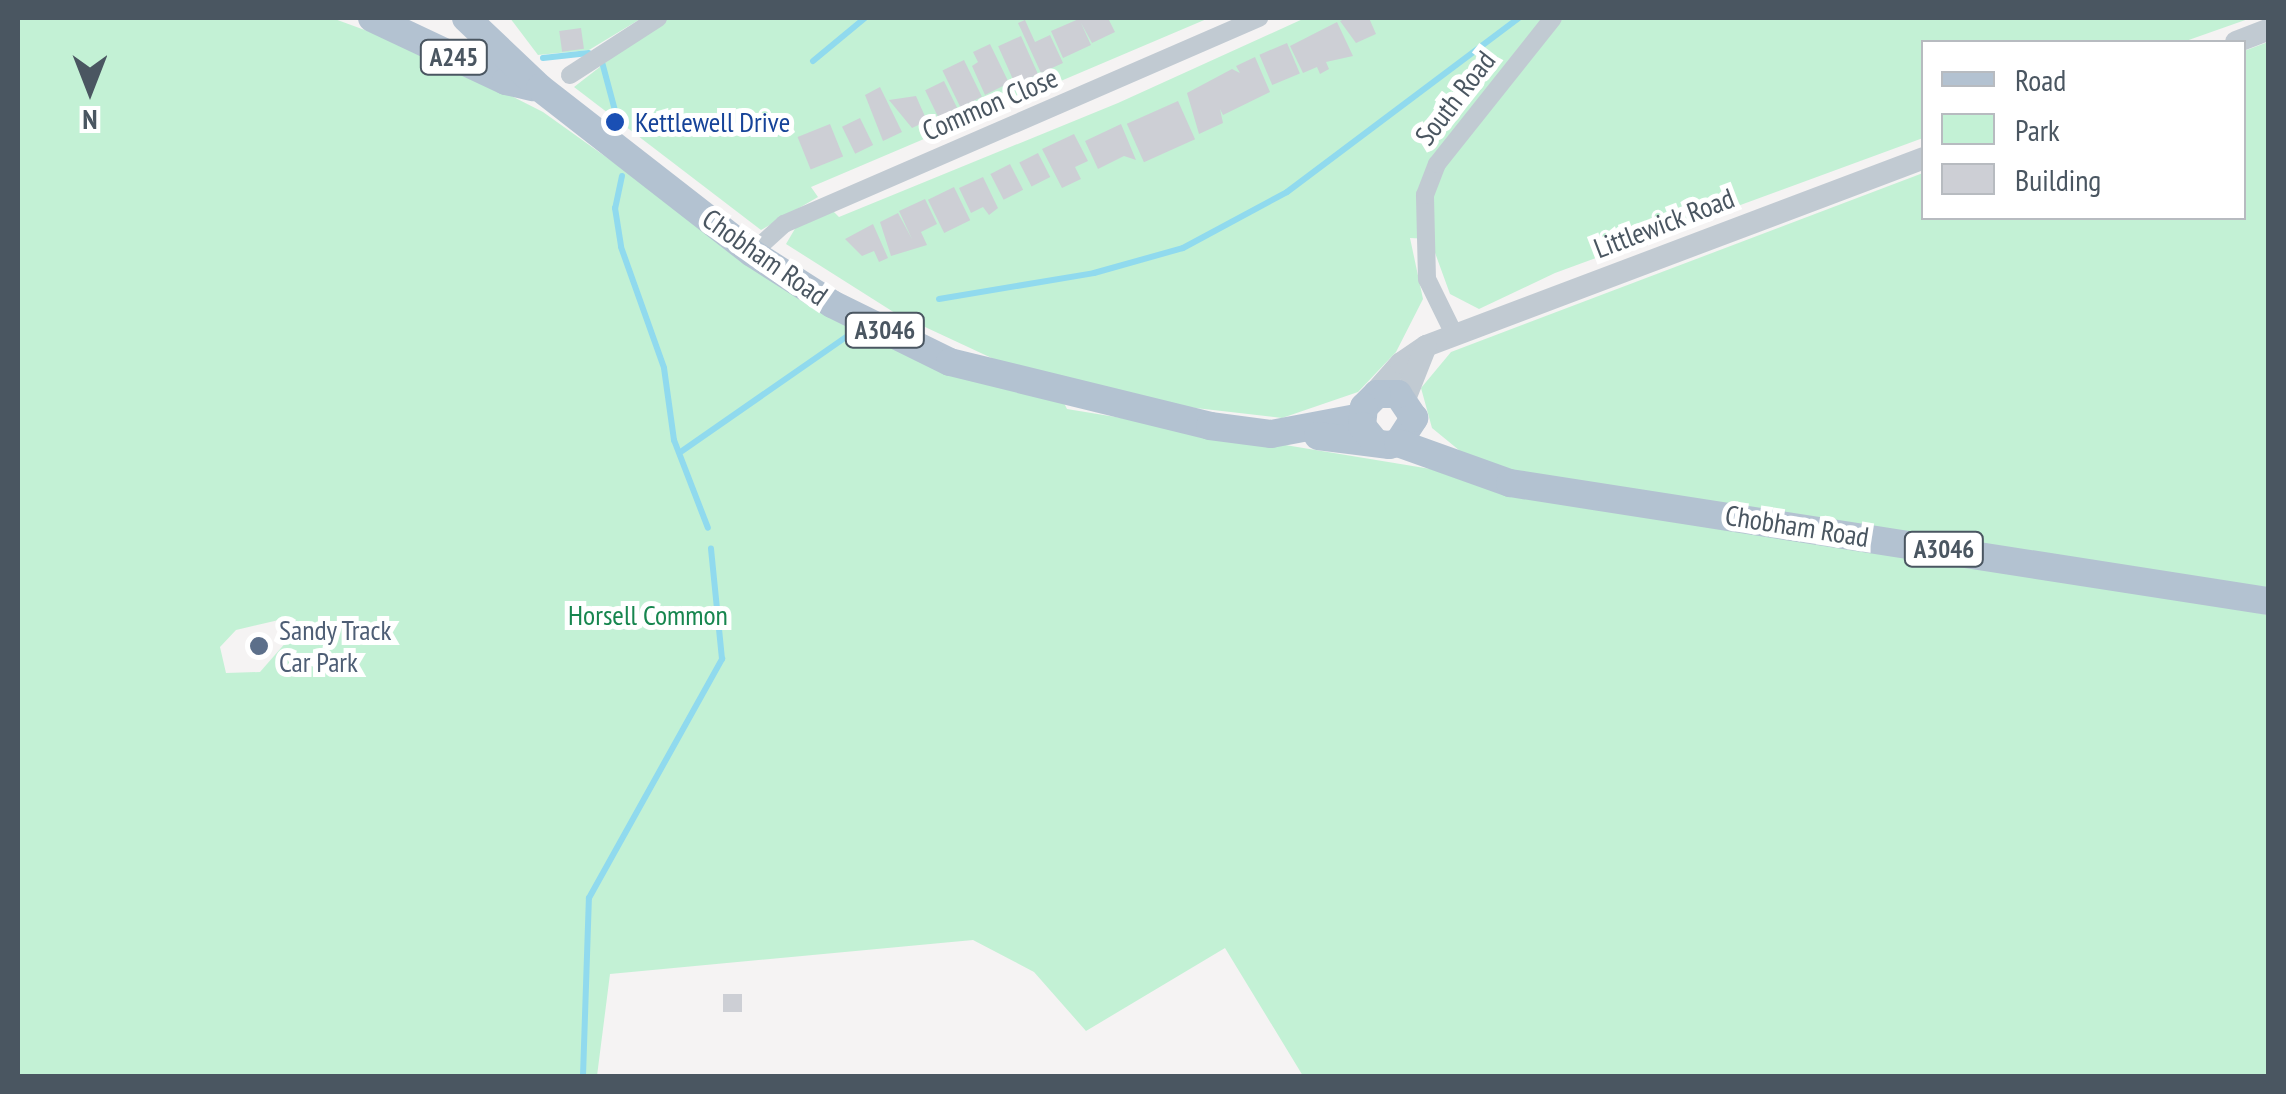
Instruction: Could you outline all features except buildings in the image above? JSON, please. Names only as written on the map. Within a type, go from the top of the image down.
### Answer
[{"type":"main road","name":"A245","points":[[372,18],[506,81],[540,88]]},
{"type":"main road","name":"Chobham Road","points":[[466,18],[540,88],[752,253],[832,304],[950,362],[1210,426],[1292,432],[1376,425],[1446,460],[1510,483],[2268,601]]},
{"type":"main road","points":[[1376,425],[1386,392],[1410,408],[1446,460]]},
{"type":"main road","points":[[1376,425],[1410,408]]},
{"type":"street","points":[[570,75],[658,18]]},
{"type":"street","name":"Common Close","points":[[752,253],[784,224],[1258,18]]},
{"type":"street","name":"South Road","points":[[1454,334],[1427,278],[1425,196],[1437,164],[1553,18]]},
{"type":"street","points":[[2241,40],[2268,30]]},
{"type":"street","name":"Littlewick Road","points":[[1376,425],[1400,362],[1426,346],[1921,159]]},
{"type":"street","points":[[1410,408],[1426,346]]},
{"type":"green space","name":"Horsell Common","points":[[18,18],[332,18],[422,51],[543,112],[788,287],[1063,401],[1067,409],[1449,472],[1465,455],[1432,428],[1421,388],[1451,352],[1921,174],[1921,220],[2246,220],[2246,50],[2268,42],[2268,594],[2204,602],[2268,615],[2268,1076],[1303,1076],[1225,948],[1086,1031],[1034,972],[973,940],[610,974],[597,1076],[18,1076]],"holes":[[[283,619],[295,632],[260,672],[226,673],[220,647],[236,630]]]},
{"type":"green space","points":[[510,18],[642,18],[589,50],[538,55]]},
{"type":"green space","points":[[663,18],[1209,18],[811,187],[818,197],[761,230],[574,87]]},
{"type":"green space","points":[[1305,18],[2251,18],[2189,40],[1921,40],[1921,139],[1555,273],[1479,309],[1450,294],[1430,239],[1410,238],[1423,299],[1396,352],[1358,392],[1282,418],[1152,403],[998,361],[895,313],[786,244],[796,227],[830,208],[839,217],[1118,103]]},
{"type":"waterway","points":[[813,61],[865,18]]},
{"type":"waterway","points":[[939,299],[1094,273],[1183,248],[1287,192],[1519,18]]},
{"type":"waterway","points":[[543,58],[589,53]]},
{"type":"waterway","points":[[602,62],[617,118]]},
{"type":"waterway","points":[[622,176],[615,208],[621,247],[664,368],[674,440],[708,528]]},
{"type":"waterway","points":[[682,451],[846,337]]},
{"type":"waterway","points":[[583,1076],[589,898],[722,659],[711,549]]},
{"type":"place","name":"Kettlewell Drive","points":[[615,122]]},
{"type":"place","name":"Sandy Track Car Park","points":[[259,646]]}]
